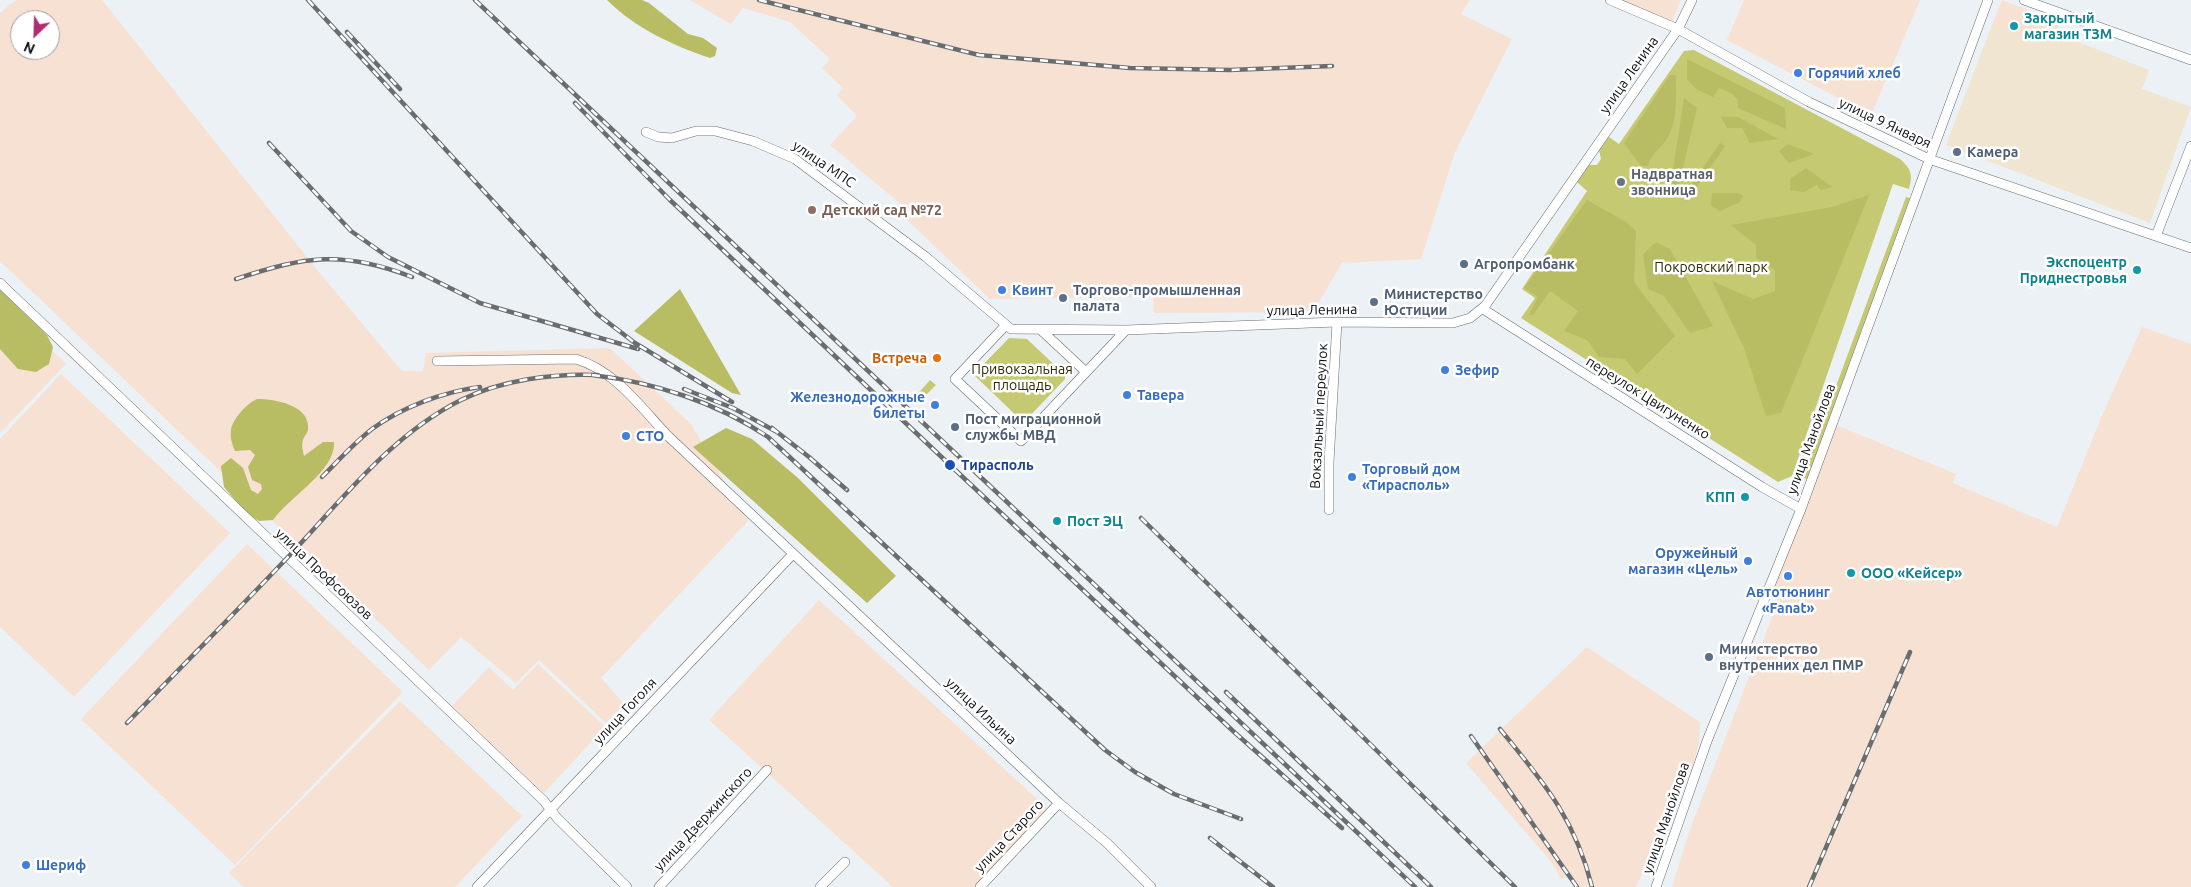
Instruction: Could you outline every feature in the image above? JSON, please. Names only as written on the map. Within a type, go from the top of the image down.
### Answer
[{"type":"street","name":"улица 9 Января","points":[[1610,0],[1678,29],[1809,102],[1929,159],[2191,248]]},
{"type":"street","name":"улица Ленина","points":[[1006,326],[1020,330],[1126,330],[1337,322],[1454,322],[1465,320],[1483,309],[1678,29],[1692,0]]},
{"type":"street","name":"улица Манойлова","points":[[1656,887],[1707,742],[1801,509],[1988,0]]},
{"type":"street","points":[[2024,0],[2191,60]]},
{"type":"street","name":"улица МПС","points":[[646,132],[658,137],[672,138],[696,132],[715,131],[753,141],[795,159],[926,257],[1006,326]]},
{"type":"street","points":[[2156,236],[2191,146]]},
{"type":"street","name":"улица Профсоюзов","points":[[0,283],[544,801],[550,810],[627,887]]},
{"type":"street","name":"переулок Цвигуненко","points":[[1483,309],[1762,487],[1801,509]]},
{"type":"street","name":"Вокзальный переулок","points":[[1329,510],[1337,322]]},
{"type":"street","points":[[1006,326],[955,379],[1021,441],[1126,330]]},
{"type":"street","points":[[1042,330],[1086,372]]},
{"type":"street","name":"улица Ильина","points":[[437,361],[576,359],[591,364],[610,376],[669,437],[1059,803],[1107,843],[1146,885]]},
{"type":"street","name":"улица Гоголя","points":[[477,887],[793,554]]},
{"type":"street","name":"улица Дзержинского","points":[[659,887],[767,770]]},
{"type":"street","name":"улица Старого","points":[[980,887],[1059,803]]},
{"type":"street","points":[[820,887],[845,862]]},
{"type":"shaded area","points":[[16,0],[102,0],[322,276],[402,371],[423,371],[426,353],[610,348],[691,424],[748,521],[601,678],[624,704],[606,723],[539,660],[516,683],[461,637],[429,670],[0,261],[0,13]]},
{"type":"shaded area","points":[[690,0],[1470,0],[1461,14],[1512,39],[1455,152],[1421,259],[1342,263],[1313,312],[1154,313],[1153,297],[990,299],[903,216],[908,210],[830,145],[857,116],[837,95],[843,88],[822,68],[830,59],[790,22],[743,8],[731,24]]},
{"type":"shaded area","points":[[1622,0],[1681,0],[1672,21]]},
{"type":"shaded area","points":[[1744,0],[1920,0],[1871,115],[1727,40]]},
{"type":"shaded area","points":[[2002,0],[2038,14],[2028,39],[1992,25]]},
{"type":"shaded area","points":[[2038,14],[2060,22],[2056,33],[2149,70],[2142,89],[2191,107],[2150,223],[1946,145],[1992,25],[2028,38]]},
{"type":"shaded area","points":[[0,300],[66,364],[0,433]]},
{"type":"shaded area","points":[[2142,327],[2191,344],[2191,887],[1672,887],[1689,832],[1777,604],[1773,588],[1836,425],[1956,474],[1953,483],[2057,527],[2101,418]]},
{"type":"shaded area","points":[[61,374],[230,533],[74,697],[0,627],[0,439]]},
{"type":"shaded area","points":[[247,544],[403,692],[235,865],[81,719]]},
{"type":"shaded area","points":[[819,600],[1047,808],[975,887],[893,887],[709,720]]},
{"type":"shaded area","points":[[1587,647],[1700,722],[1699,743],[1692,767],[1636,887],[1574,887],[1567,876],[1561,879],[1552,863],[1466,763]]},
{"type":"shaded area","points":[[538,664],[605,727],[544,793],[452,706],[489,667],[513,690]]},
{"type":"shaded area","points":[[400,701],[522,816],[455,887],[244,887],[229,873]]},
{"type":"green space","points":[[607,0],[642,0],[649,3],[688,34],[703,38],[717,48],[715,56],[710,58],[655,35],[630,19]]},
{"type":"green space","name":"Покровский парк","points":[[1694,50],[1900,159],[1909,169],[1911,176],[1909,189],[1893,184],[1792,476],[1778,482],[1521,318],[1535,298],[1522,289],[1587,191],[1577,182],[1589,165],[1597,165],[1601,159],[1599,150],[1609,137],[1619,144],[1684,51]]},
{"type":"green space","points":[[1687,59],[1785,108],[1786,129],[1738,108],[1738,100],[1731,93],[1719,88],[1713,97],[1696,89],[1687,79]]},
{"type":"green space","points":[[1670,75],[1676,75],[1676,107],[1671,130],[1666,141],[1649,161],[1648,166],[1641,166],[1624,143]]},
{"type":"green space","points":[[1684,98],[1697,108],[1678,189],[1671,183]]},
{"type":"green space","points":[[1721,117],[1738,117],[1778,139],[1750,143],[1742,128],[1727,128]]},
{"type":"green space","points":[[1720,143],[1725,146],[1687,201],[1683,197]]},
{"type":"green space","points":[[1788,144],[1814,154],[1789,163],[1779,151]]},
{"type":"green space","points":[[1806,168],[1832,187],[1821,190],[1817,185],[1804,192],[1790,190],[1790,179]]},
{"type":"green space","points":[[1712,193],[1737,193],[1743,195],[1740,202],[1720,211],[1711,205]]},
{"type":"green space","points":[[1869,195],[1781,413],[1766,416],[1744,348],[1712,281],[1753,299],[1775,291],[1775,270],[1756,258],[1756,245],[1731,225],[1832,207]]},
{"type":"green space","points":[[1906,197],[1910,198],[1807,479],[1802,478]]},
{"type":"green space","points":[[1587,200],[1626,222],[1636,231],[1634,282],[1675,336],[1637,374],[1625,359],[1599,357],[1587,340],[1564,331],[1578,311],[1550,291],[1534,314],[1529,315],[1538,297],[1524,288]]},
{"type":"green space","points":[[1656,242],[1670,249],[1713,326],[1690,333],[1664,296],[1648,289],[1643,254]]},
{"type":"green space","points":[[680,289],[741,395],[732,393],[634,331]]},
{"type":"green space","points":[[0,290],[47,335],[53,347],[49,364],[36,372],[18,369],[0,349]]},
{"type":"green space","name":"Привокзальная площадь","points":[[1009,338],[1027,339],[1065,375],[1065,379],[1026,420],[1021,420],[975,376],[975,373]]},
{"type":"green space","points":[[930,380],[936,385],[919,402],[914,398]]},
{"type":"green space","points":[[257,399],[282,402],[298,409],[304,415],[308,430],[302,442],[304,456],[323,442],[334,442],[333,453],[328,463],[273,520],[259,521],[248,515],[224,487],[221,466],[231,458],[243,468],[251,490],[258,494],[262,489],[261,484],[252,480],[248,467],[255,455],[250,450],[235,451],[231,436],[232,426],[237,417],[249,404]]},
{"type":"green space","points":[[726,428],[752,439],[798,478],[896,576],[867,603],[693,447]]},
{"type":"railway","points":[[308,0],[597,314],[635,343],[732,402]]},
{"type":"railway","points":[[475,0],[1415,887]]},
{"type":"railway","points":[[759,0],[979,55],[1130,68],[1230,70],[1332,66]]},
{"type":"railway","points":[[347,32],[400,89]]},
{"type":"railway","points":[[575,103],[670,200],[950,465],[1233,731],[1342,828]]},
{"type":"railway","points":[[269,143],[351,231],[388,257],[480,303],[638,349]]},
{"type":"railway","points":[[236,279],[283,265],[324,259],[365,263],[412,277]]},
{"type":"railway","points":[[127,723],[268,578],[368,471],[412,431],[436,414],[461,400],[493,387],[528,379],[564,375],[598,375]]},
{"type":"railway","points":[[592,375],[661,388],[706,404],[768,437],[1105,750],[1135,772],[1174,794],[1241,819]]},
{"type":"railway","points":[[322,477],[365,434],[396,414],[437,397],[480,387]]},
{"type":"railway","points":[[684,389],[733,408],[777,432]]},
{"type":"railway","points":[[772,428],[847,490]]},
{"type":"railway","points":[[1141,518],[1515,887]]},
{"type":"railway","points":[[1809,887],[1910,652]]},
{"type":"railway","points":[[1226,692],[1431,887]]},
{"type":"railway","points":[[1500,729],[1556,802],[1576,841],[1592,887]]},
{"type":"railway","points":[[1471,736],[1577,887]]},
{"type":"railway","points":[[1210,838],[1273,887]]},
{"type":"place","name":"Закрытый магазин ТЗМ","points":[[2014,26]]},
{"type":"place","name":"Горячий хлеб","points":[[1798,73]]},
{"type":"place","name":"Камера","points":[[1957,152]]},
{"type":"place","name":"Надвратная звонница","points":[[1621,182]]},
{"type":"place","name":"Детский сад №72","points":[[812,210]]},
{"type":"place","name":"Агропромбанк","points":[[1464,264]]},
{"type":"place","name":"Экспоцентр Приднестровья","points":[[2137,270]]},
{"type":"place","name":"Квинт","points":[[1002,290]]},
{"type":"place","name":"Торгово-промышленная палата","points":[[1063,298]]},
{"type":"place","name":"Министерство Юстиции","points":[[1374,302]]},
{"type":"place","name":"Встреча","points":[[937,358]]},
{"type":"place","name":"Зефир","points":[[1445,370]]},
{"type":"place","name":"Тавера","points":[[1127,395]]},
{"type":"place","name":"Железнодорожные билеты","points":[[935,405]]},
{"type":"place","name":"Пост миграционной службы МВД","points":[[955,427]]},
{"type":"place","name":"СТО","points":[[626,436]]},
{"type":"place","name":"Тирасполь","points":[[950,465]]},
{"type":"place","name":"Торговый дом «Тирасполь»","points":[[1352,477]]},
{"type":"place","name":"КПП","points":[[1745,497]]},
{"type":"place","name":"Пост ЭЦ","points":[[1057,521]]},
{"type":"place","name":"Оружейный магазин «Цель»","points":[[1748,561]]},
{"type":"place","name":"ООО «Кейсер»","points":[[1851,573]]},
{"type":"place","name":"Автотюнинг «Fanat»","points":[[1788,576]]},
{"type":"place","name":"Министерство внутренних дел ПМР","points":[[1709,657]]},
{"type":"place","name":"Шериф","points":[[26,865]]}]
